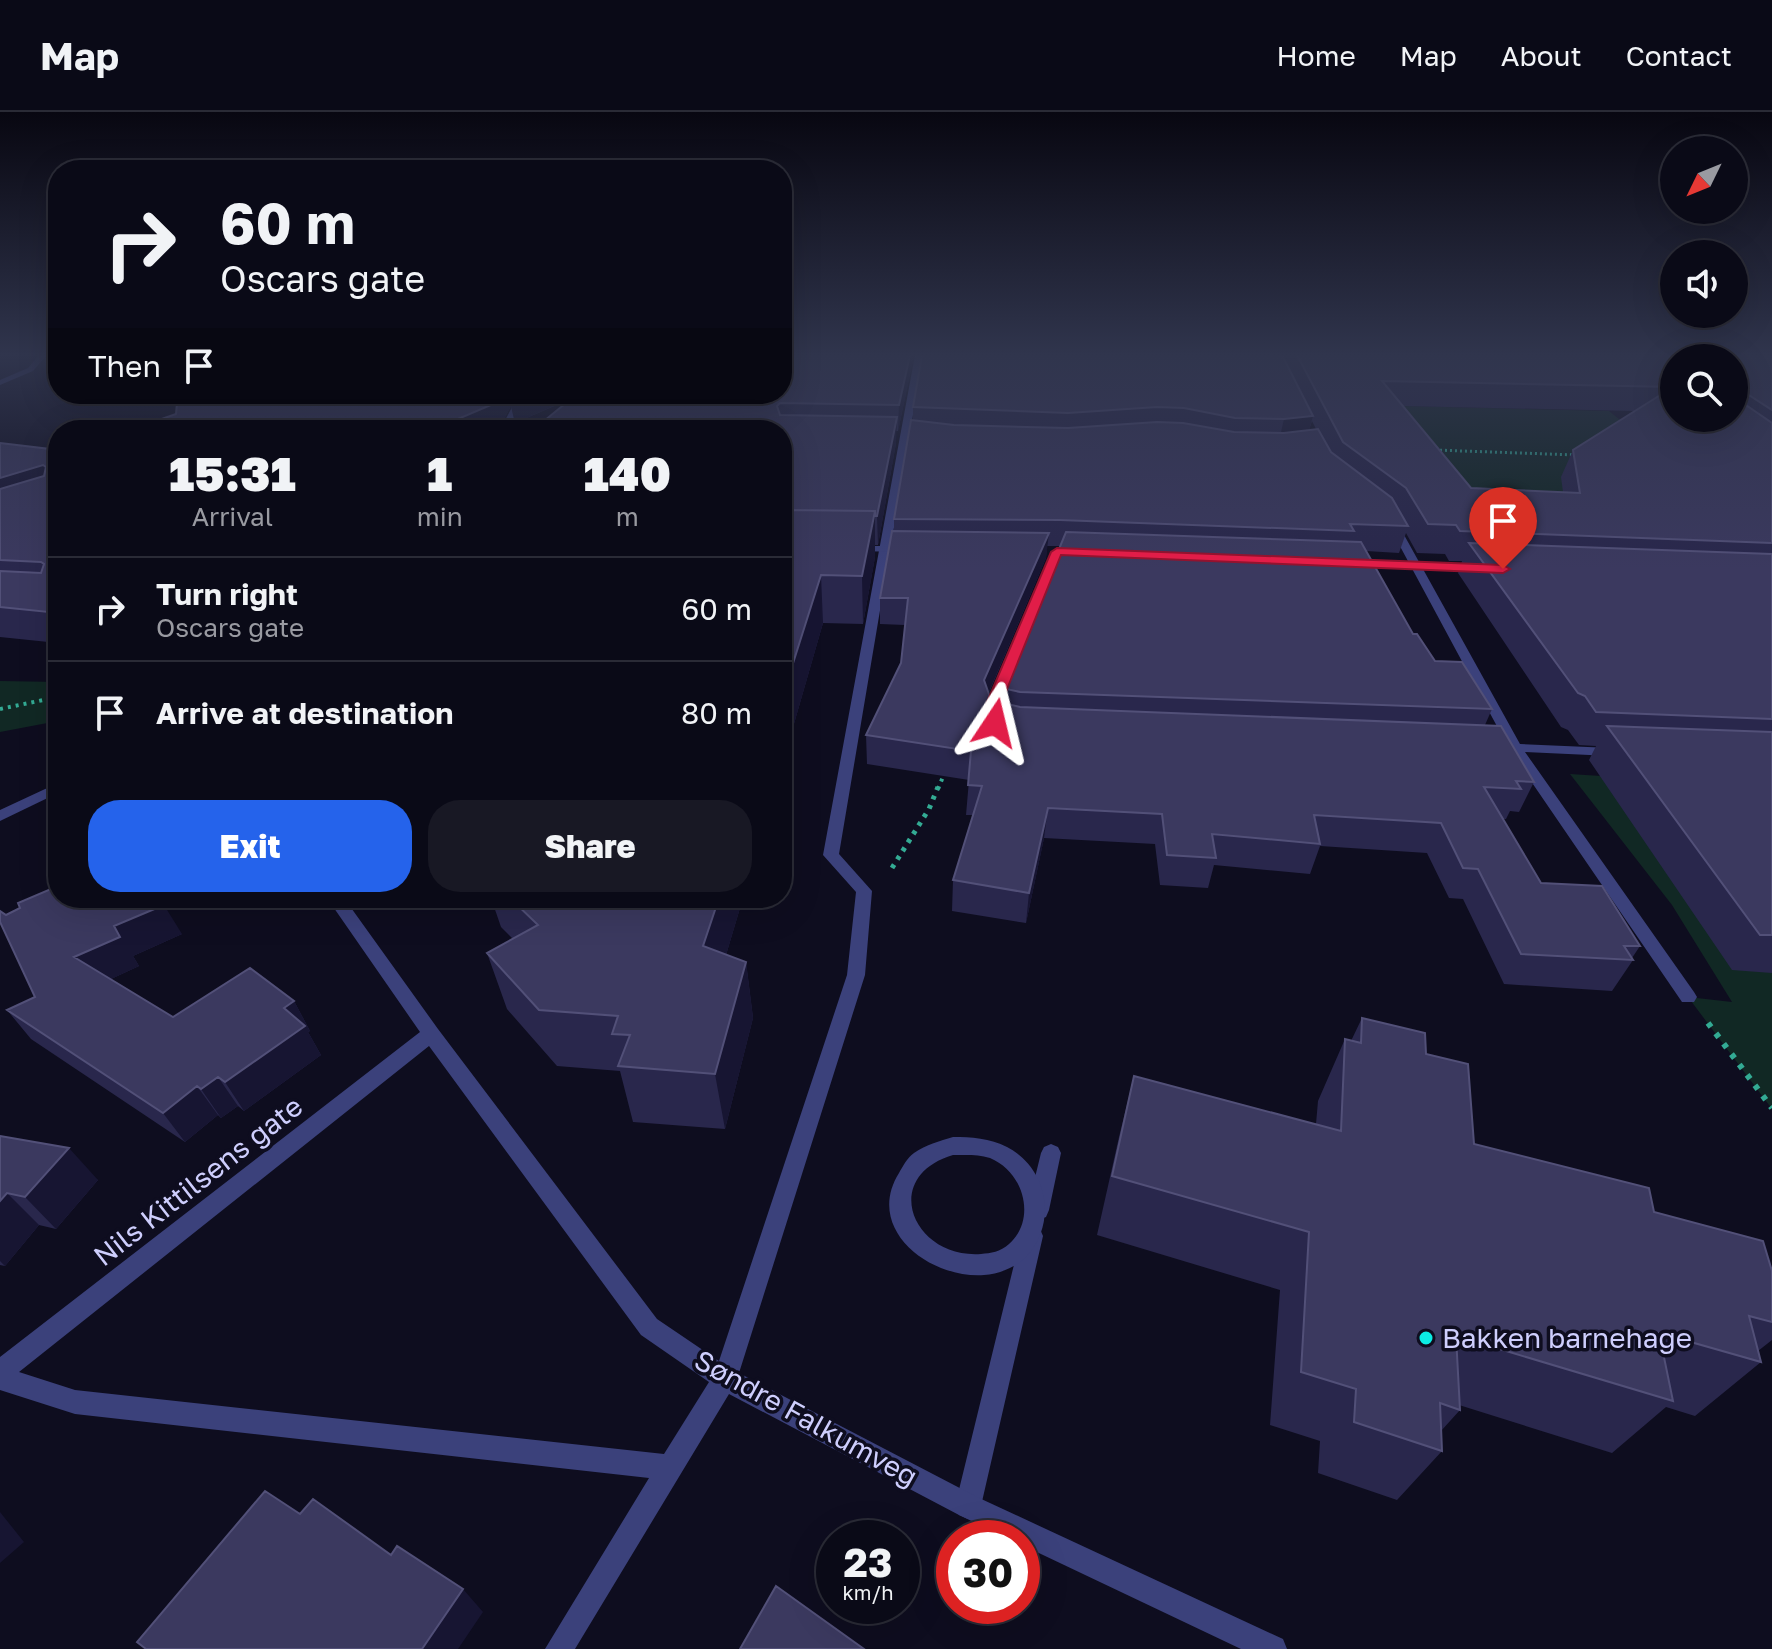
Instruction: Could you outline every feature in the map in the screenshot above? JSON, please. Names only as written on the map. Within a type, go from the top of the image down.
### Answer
[{"type":"street","points":[[559,1649],[725,1379],[856,975],[864,891],[831,855],[905,427]]},
{"type":"street","points":[[888,437],[915,438]]},
{"type":"street","points":[[1390,519],[1515,748],[1688,997]]},
{"type":"street","points":[[841,549],[916,550]]},
{"type":"street","points":[[1041,551],[1072,552]]},
{"type":"street","points":[[1000,724],[992,709],[1057,552]]},
{"type":"street","points":[[1336,563],[1492,569]]},
{"type":"street","points":[[1484,747],[1621,753]]},
{"type":"street","points":[[0,816],[48,792]]},
{"type":"street","name":"Søndre Falkumveg","points":[[342,908],[431,1034],[649,1327],[725,1379],[968,1506],[1273,1649]]},
{"type":"street","name":"Nils Kittilsens gate","points":[[0,1375],[431,1034]]},
{"type":"street","points":[[953,1146],[976,1146],[998,1153],[1026,1177],[1037,1209],[1033,1230],[1020,1249],[1001,1262],[976,1267],[950,1265],[928,1254],[911,1237],[901,1211],[901,1191],[915,1165],[933,1152],[953,1146]]},
{"type":"street","points":[[968,1506],[1051,1153]]},
{"type":"street","points":[[0,1375],[75,1402],[669,1467]]},
{"type":"path","points":[[1427,450],[1584,455]]},
{"type":"path","points":[[0,709],[48,699]]},
{"type":"path","points":[[864,891],[886,877],[929,809],[956,747],[1000,724]]},
{"type":"path","points":[[1688,997],[1772,1108]]},
{"type":"green space","points":[[1349,427],[1628,427],[1744,508],[1462,500]]},
{"type":"green space","points":[[0,681],[48,682],[48,723],[0,732]]},
{"type":"green space","points":[[1570,774],[1772,787],[1772,1109],[1688,997],[1732,1002],[1672,905]]},
{"type":"building","points":[[792,427],[895,427],[877,516],[875,511],[792,510]]},
{"type":"building","points":[[910,427],[1204,427],[1234,432],[1284,433],[1318,429],[1331,452],[1392,498],[1408,526],[1350,524],[1354,531],[1060,520],[894,519]]},
{"type":"building","points":[[1335,427],[1420,427],[1471,488],[1580,493],[1573,450],[1610,427],[1660,427],[1660,432],[1748,432],[1748,427],[1772,427],[1772,543],[1460,531],[1456,525],[1428,524],[1406,488],[1343,442]]},
{"type":"building","points":[[0,443],[48,449],[48,612],[0,607],[0,571],[41,573],[44,564],[0,560],[0,489],[44,476],[46,467],[43,465],[0,478]]},
{"type":"building","points":[[792,510],[875,511],[862,576],[821,575],[792,666]]},
{"type":"building","points":[[892,531],[1049,533],[984,680],[991,700],[1020,707],[1501,726],[1534,782],[1516,781],[1521,789],[1484,787],[1541,883],[1602,886],[1640,946],[1624,946],[1633,960],[1521,954],[1478,869],[1463,868],[1441,823],[1314,815],[1320,844],[1212,834],[1216,858],[1167,855],[1162,814],[1048,808],[1029,893],[953,880],[982,786],[968,785],[971,751],[866,735],[901,663],[908,598],[880,598]]},
{"type":"building","points":[[1066,532],[1361,542],[1413,634],[1417,634],[1435,661],[1462,662],[1492,709],[1020,692],[1006,689],[1005,680]]},
{"type":"building","points":[[1469,543],[1772,554],[1772,719],[1596,712],[1585,696],[1578,693]]},
{"type":"building","points":[[1607,726],[1772,732],[1772,935],[1760,935]]},
{"type":"building","points":[[48,890],[48,908],[157,908],[114,926],[120,937],[74,957],[173,1017],[250,968],[294,1001],[284,1008],[305,1026],[225,1082],[218,1077],[201,1089],[197,1086],[163,1113],[7,1010],[35,997],[0,922],[0,911],[6,915],[20,908],[18,903]]},
{"type":"building","points":[[520,908],[716,908],[703,946],[746,962],[715,1074],[618,1066],[630,1035],[612,1034],[618,1016],[539,1010],[487,953],[538,925]]},
{"type":"building","points":[[1362,1018],[1425,1033],[1426,1054],[1468,1064],[1474,1144],[1649,1188],[1654,1212],[1763,1241],[1772,1271],[1772,1322],[1749,1316],[1761,1362],[1659,1333],[1673,1401],[1456,1336],[1460,1410],[1440,1403],[1442,1451],[1354,1422],[1356,1389],[1301,1372],[1309,1232],[1112,1176],[1134,1076],[1341,1131],[1345,1039],[1361,1043]]},
{"type":"building","points":[[0,1136],[69,1148],[25,1197],[7,1193],[0,1201]]},
{"type":"building","points":[[265,1491],[300,1514],[313,1499],[391,1555],[397,1546],[463,1589],[422,1649],[146,1649],[137,1642]]},
{"type":"building","points":[[776,1586],[816,1615],[816,1624],[829,1624],[864,1649],[740,1649]]},
{"type":"place","name":"Bakken barnehage","points":[[1426,1338]]},
{"type":"route","points":[[995,723],[992,709],[1057,552],[1503,569]]}]
